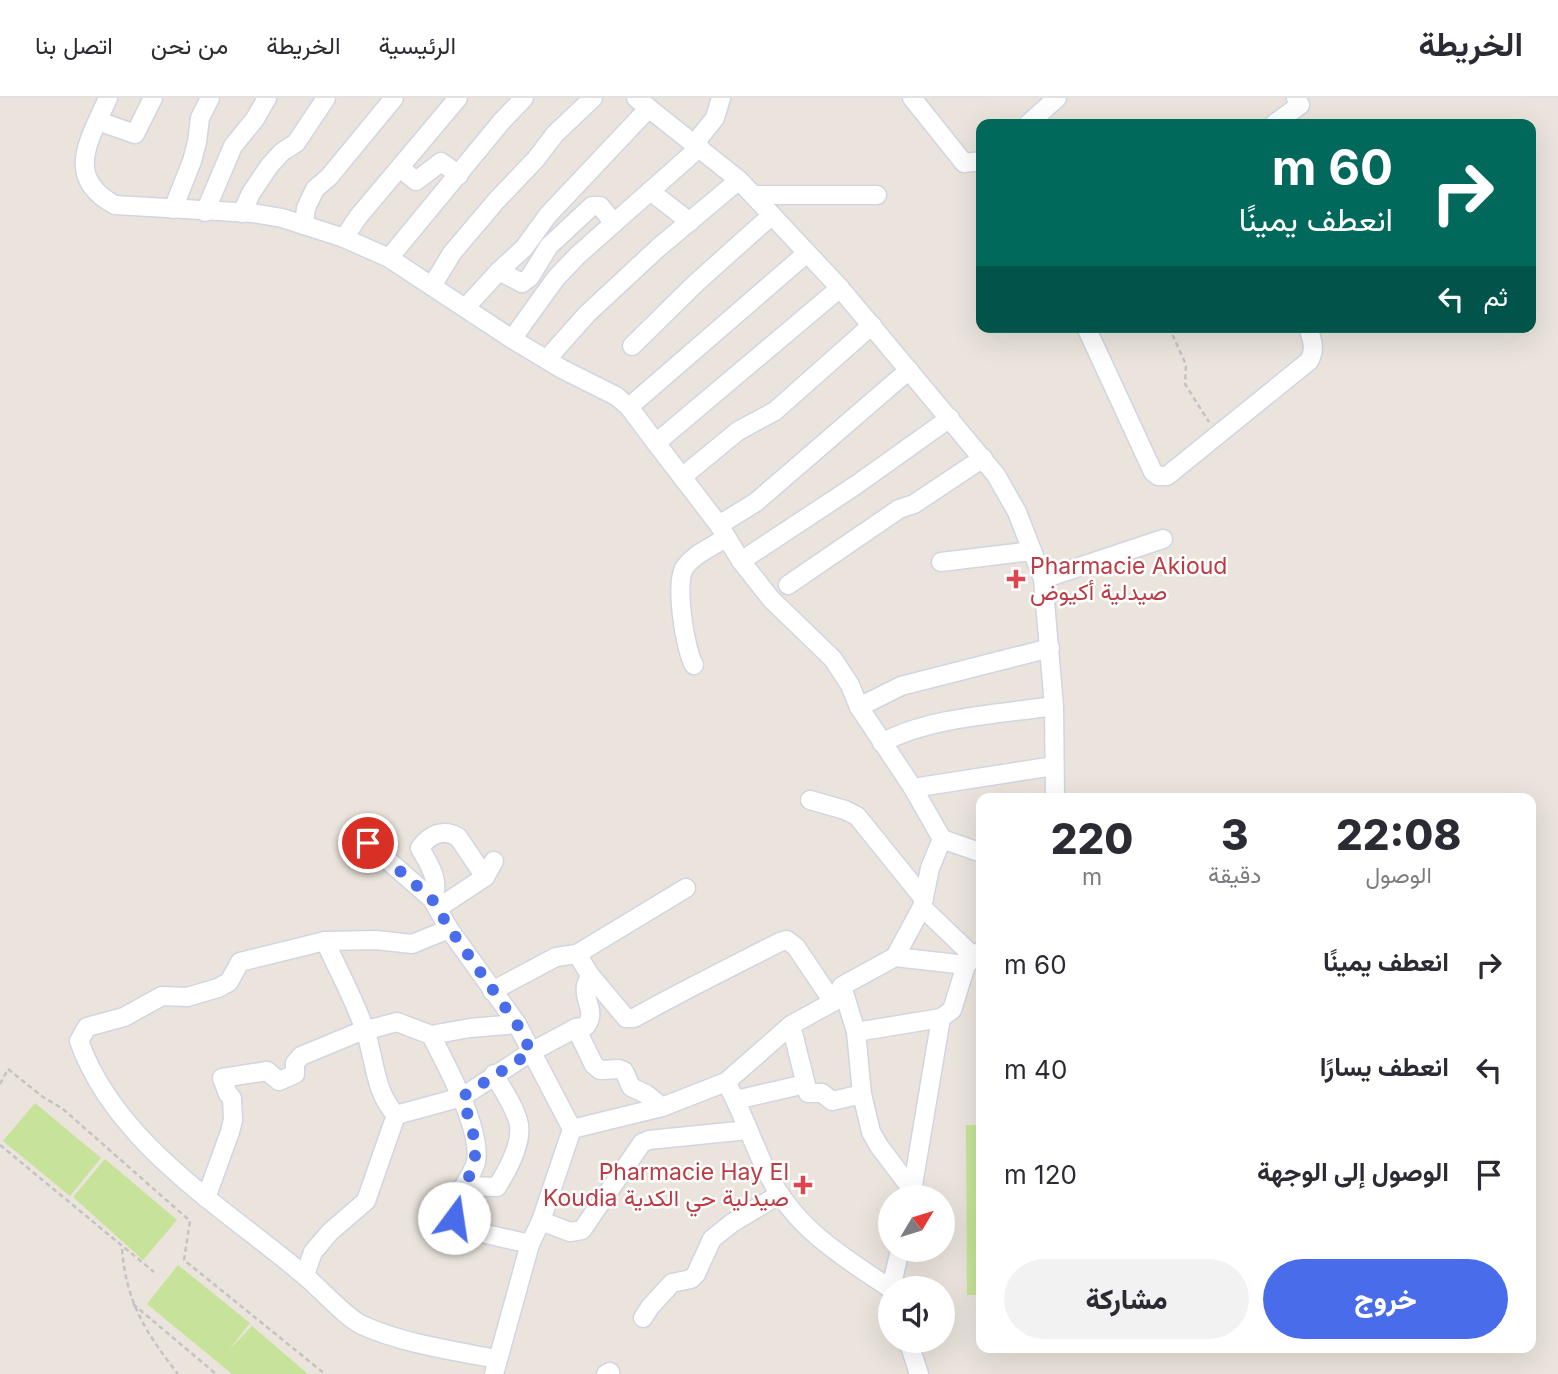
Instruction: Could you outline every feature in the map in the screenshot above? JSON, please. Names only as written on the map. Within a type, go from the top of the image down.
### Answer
[{"type":"street","points":[[108,98],[84,155],[84,171],[90,186],[101,197],[115,205],[282,218],[344,238],[389,258],[512,339],[562,369],[616,396],[629,407],[771,599],[833,659],[850,685],[859,707],[942,839],[976,851]]},
{"type":"street","points":[[98,121],[135,134],[153,98]]},
{"type":"street","points":[[173,209],[192,161],[200,118],[210,98]]},
{"type":"street","points":[[205,212],[233,146],[255,119],[267,98]]},
{"type":"street","points":[[242,213],[251,193],[270,165],[282,152],[296,143],[326,98]]},
{"type":"street","points":[[304,225],[306,208],[315,189],[330,177],[394,98]]},
{"type":"street","points":[[344,238],[358,217],[458,98]]},
{"type":"street","points":[[389,258],[524,98]]},
{"type":"street","points":[[432,286],[452,253],[496,201],[536,159],[555,134],[593,98]]},
{"type":"street","points":[[512,339],[556,278],[697,145],[715,118],[721,98]]},
{"type":"street","points":[[912,98],[964,163],[976,162]]},
{"type":"street","points":[[1034,119],[1057,98]]},
{"type":"street","points":[[1280,119],[1301,100]]},
{"type":"street","points":[[466,307],[524,248],[548,215],[643,103],[697,145],[739,180],[840,288],[983,458],[1017,512],[1042,579],[1054,706],[1055,793]]},
{"type":"street","points":[[400,169],[416,181],[441,162],[458,175]]},
{"type":"street","points":[[547,359],[587,314],[739,180]]},
{"type":"street","points":[[650,191],[690,222]]},
{"type":"street","points":[[753,195],[877,195]]},
{"type":"street","points":[[499,271],[522,283],[530,277],[548,246],[592,206],[600,206],[614,223]]},
{"type":"street","points":[[632,345],[772,215]]},
{"type":"street","points":[[629,407],[807,253]]},
{"type":"street","points":[[656,443],[840,288]]},
{"type":"street","points":[[682,477],[738,431],[775,411],[872,325]]},
{"type":"street","points":[[1089,333],[1153,472],[1158,476],[1167,476],[1309,361],[1314,354],[1310,333]]},
{"type":"street","points":[[694,665],[686,643],[681,574],[689,562],[909,370]]},
{"type":"street","points":[[741,561],[856,485],[950,418]]},
{"type":"street","points":[[788,585],[899,509],[914,504],[983,458]]},
{"type":"street","points":[[1042,579],[1163,539]]},
{"type":"street","points":[[941,562],[1032,551]]},
{"type":"street","points":[[859,707],[901,686],[1050,648]]},
{"type":"street","points":[[882,743],[897,734],[925,726],[1054,706]]},
{"type":"street","points":[[913,789],[1054,766]]},
{"type":"street","points":[[810,800],[857,816],[923,903],[974,957]]},
{"type":"street","points":[[355,827],[380,855],[435,903],[492,991],[517,1024],[572,1129],[541,1221],[530,1244],[495,1367],[359,1324],[304,1275],[206,1198],[124,1122],[88,1066],[79,1041],[87,1027],[124,1017],[162,996],[187,997],[218,988],[229,982],[240,962],[325,941],[376,940],[412,944],[450,929]]},
{"type":"street","points":[[437,833],[451,833],[490,869],[435,903],[436,885],[420,848],[425,840],[437,833]]},
{"type":"street","points":[[895,957],[923,903],[930,868],[942,839]]},
{"type":"street","points":[[492,991],[556,957],[577,954],[686,888]]},
{"type":"street","points":[[577,954],[590,975],[626,1018],[630,1019],[787,940],[796,947],[833,1002]]},
{"type":"street","points":[[325,941],[365,1030],[386,1105],[396,1115]]},
{"type":"street","points":[[572,1129],[662,1107],[726,1082],[792,1025],[833,1002],[842,986],[895,957],[974,957]]},
{"type":"street","points":[[856,1032],[941,1018],[952,1010],[974,957]]},
{"type":"street","points":[[396,1115],[462,1097],[531,1052],[576,1028],[586,1026],[590,1021],[586,985],[590,975]]},
{"type":"street","points":[[842,986],[856,1032],[862,1094],[871,1132],[906,1185]]},
{"type":"street","points":[[913,1185],[941,1018]]},
{"type":"street","points":[[206,1198],[233,1120],[232,1098],[222,1078],[267,1071],[279,1081],[295,1074],[295,1063],[301,1056],[365,1030],[397,1022],[431,1035],[517,1024]]},
{"type":"street","points":[[792,1025],[808,1093],[822,1093],[832,1101],[862,1094]]},
{"type":"street","points":[[576,1028],[594,1065],[600,1070],[619,1069],[624,1072],[631,1087],[646,1094],[662,1107]]},
{"type":"street","points":[[431,1035],[462,1097],[476,1152],[476,1163],[464,1186],[453,1197],[457,1209],[455,1223],[473,1231],[530,1244]]},
{"type":"street","points":[[464,1186],[497,1187],[510,1163],[518,1137],[520,1127],[517,1117],[494,1074]]},
{"type":"street","points":[[726,1082],[769,1177],[794,1214],[827,1247],[878,1280]]},
{"type":"street","points":[[736,1100],[805,1084]]},
{"type":"street","points":[[304,1275],[313,1252],[330,1232],[366,1201],[396,1115]]},
{"type":"street","points":[[541,1221],[570,1232],[582,1230],[642,1143],[649,1140],[748,1130]]},
{"type":"street","points":[[643,1318],[672,1283],[691,1279],[696,1274],[712,1238],[780,1194]]},
{"type":"street","points":[[912,1353],[919,1374]]},
{"type":"path","points":[[1172,333],[1186,365],[1185,384],[1219,436]]},
{"type":"path","points":[[0,1084],[8,1069],[63,1109],[190,1221],[184,1260],[325,1374]]},
{"type":"path","points":[[0,1144],[154,1272]]},
{"type":"path","points":[[122,1247],[124,1274],[132,1304],[149,1336],[178,1374]]},
{"type":"path","points":[[132,1304],[216,1374]]},
{"type":"green space","points":[[35,1103],[101,1158],[70,1196],[3,1141]]},
{"type":"green space","points":[[966,1125],[976,1125],[976,1295],[967,1295]]},
{"type":"green space","points":[[105,1159],[177,1220],[143,1260],[73,1197]]},
{"type":"green space","points":[[178,1265],[250,1323],[229,1350],[252,1326],[308,1374],[232,1374],[147,1304]]},
{"type":"place","name":"Pharmacie Akioud صيدلية أكيوض","points":[[1016,579]]},
{"type":"place","name":"Pharmacie Hay El Koudia صيدلية حي الكدية","points":[[803,1185]]},
{"type":"route","points":[[368,843],[432,899],[492,991],[517,1024],[531,1052],[462,1097],[471,1125],[476,1163],[464,1186],[453,1197],[457,1209],[454,1218]]}]
